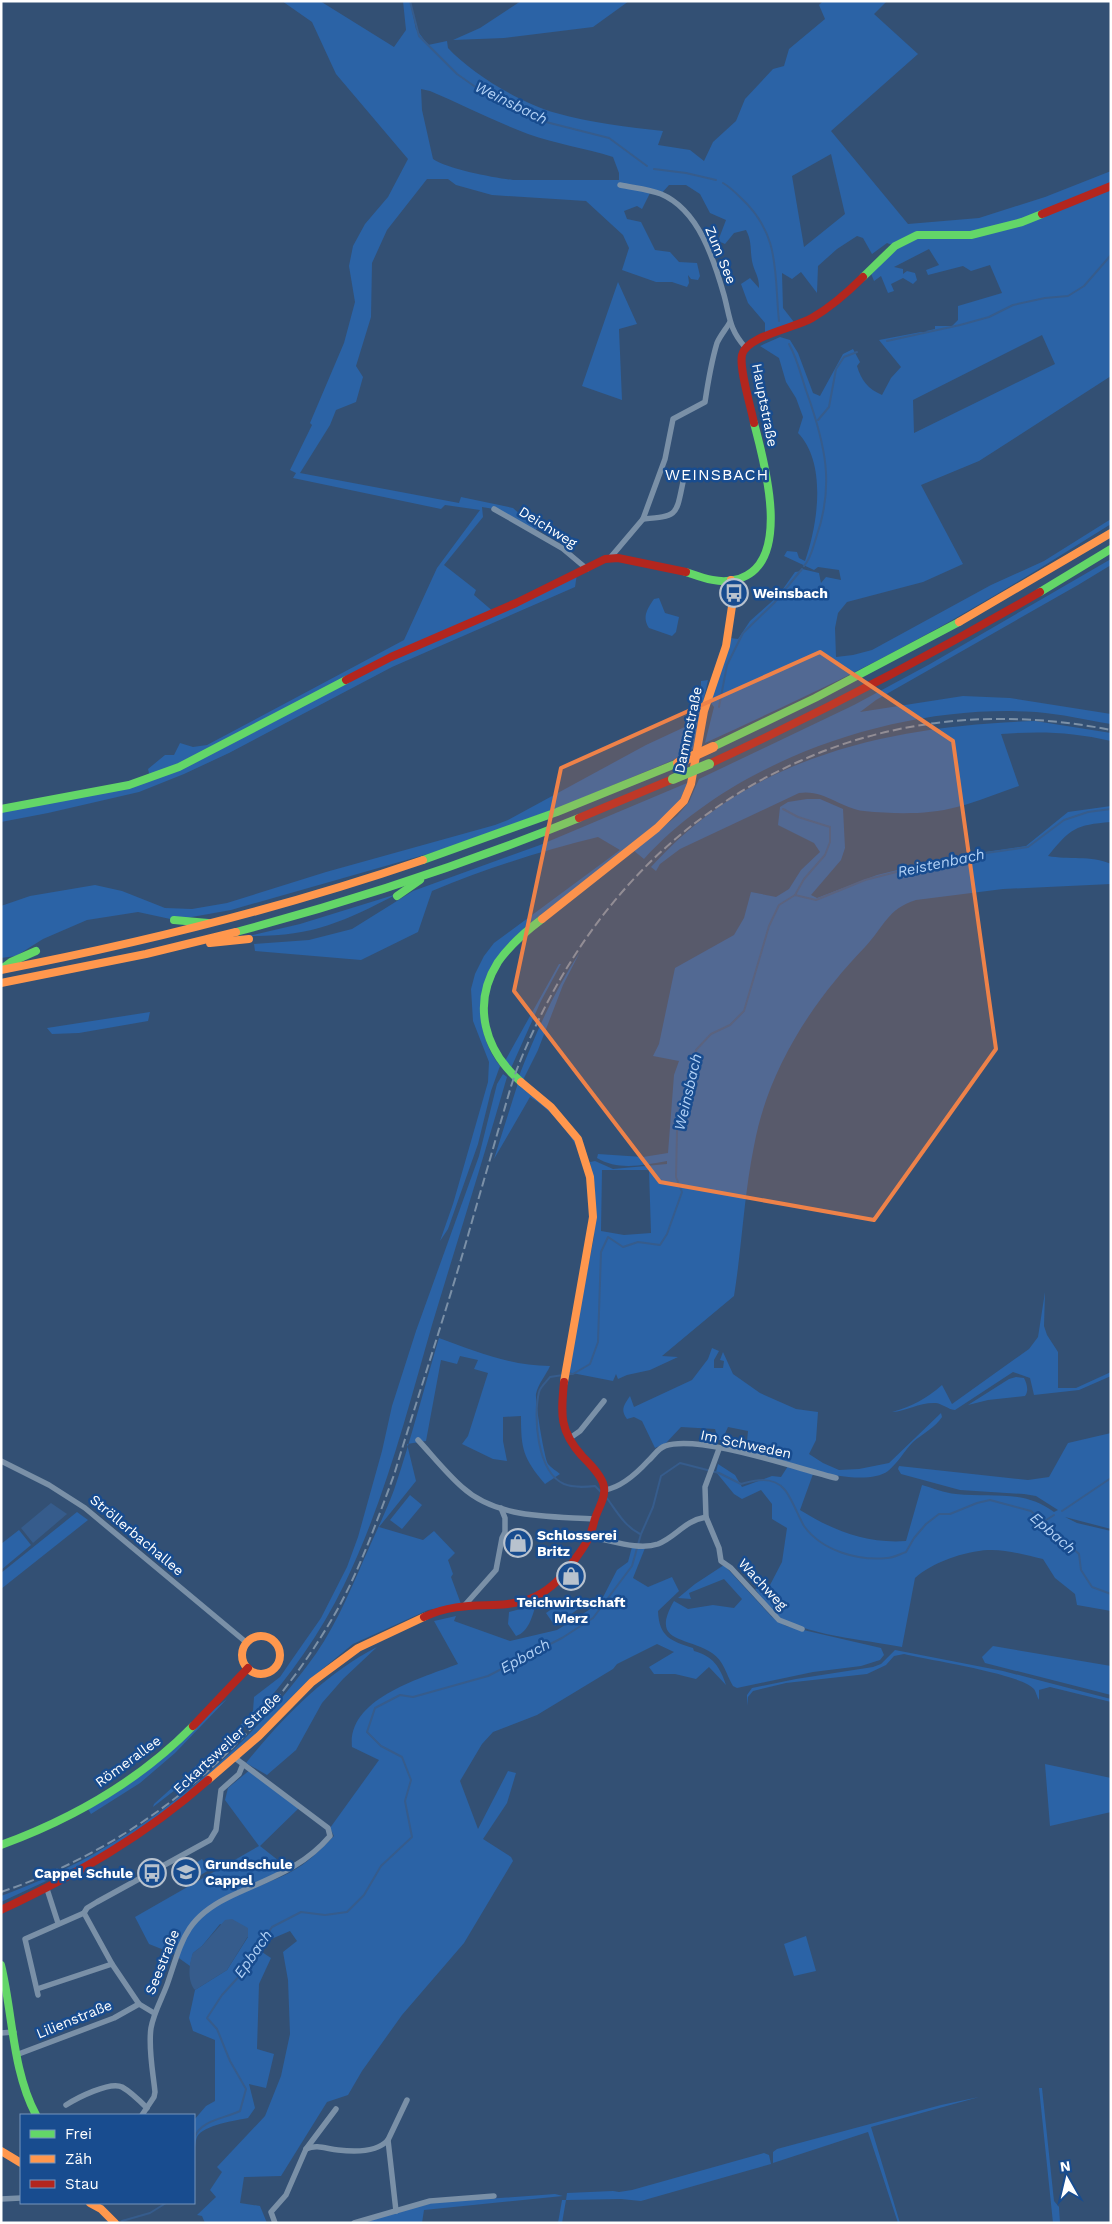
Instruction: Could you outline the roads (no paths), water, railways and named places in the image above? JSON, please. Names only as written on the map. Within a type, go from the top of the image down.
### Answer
[{"type":"main road","name":"Hauptstraße","points":[[610,558],[681,571],[718,582],[743,577],[759,563],[769,544],[772,532],[770,497],[748,402],[742,362],[742,352],[745,347],[752,342],[797,326],[829,309],[895,246],[918,235],[953,236],[991,231],[1022,222],[1111,186]]},
{"type":"main road","points":[[1,970],[122,946],[215,924],[325,893],[544,818],[678,763],[808,703],[966,620],[1111,533]]},
{"type":"main road","points":[[1,984],[194,943],[328,905],[426,874],[566,824],[709,764],[824,710],[980,627],[1111,549]]},
{"type":"main road","points":[[1,809],[129,785],[179,767],[391,658],[516,603],[610,558]]},
{"type":"main road","name":"Dammstraße","points":[[605,1490],[600,1477],[576,1450],[562,1423],[561,1413],[565,1368],[593,1216],[590,1177],[578,1140],[569,1127],[551,1107],[507,1070],[492,1050],[485,1027],[484,1000],[490,977],[504,953],[520,936],[657,828],[679,807],[687,794],[691,784],[704,712],[726,646],[734,594],[731,580]]},
{"type":"main road","points":[[396,896],[426,874]]},
{"type":"main road","points":[[174,920],[215,924]]},
{"type":"main road","points":[[194,943],[215,943],[249,939]]},
{"type":"main road","points":[[1,970],[11,962],[36,952]]},
{"type":"main road","points":[[591,1537],[594,1518],[604,1498],[605,1490]]},
{"type":"main road","name":"Eckartsweiler Straße","points":[[1,1910],[47,1889],[112,1853],[185,1802],[239,1761],[312,1682],[340,1660],[378,1638],[432,1613],[464,1606],[505,1606],[536,1597],[559,1581],[591,1537]]},
{"type":"main road","points":[[266,1637],[276,1644],[280,1656],[275,1667],[265,1673],[252,1671],[248,1668],[243,1657],[247,1643],[254,1638],[266,1637]]},
{"type":"main road","name":"Römerallee","points":[[1,1845],[19,1839],[85,1808],[131,1777],[171,1747],[248,1668]]},
{"type":"main road","points":[[1,1965],[23,2090],[35,2114]]},
{"type":"main road","points":[[4,2155],[20,2163]]},
{"type":"main road","points":[[92,2204],[101,2209],[115,2223]]},
{"type":"street","name":"Zum See","points":[[620,185],[662,194],[675,203],[700,231],[724,295],[730,322],[736,337],[745,347]]},
{"type":"street","points":[[610,558],[643,519],[665,459],[674,419],[706,402],[708,376],[718,342],[730,322]]},
{"type":"street","points":[[643,519],[671,516],[675,512],[683,482]]},
{"type":"street","name":"Deichweg","points":[[494,509],[562,548],[587,569]]},
{"type":"street","points":[[570,1438],[580,1431],[604,1401]]},
{"type":"street","points":[[418,1440],[462,1488],[474,1496],[501,1508],[541,1516],[594,1518]]},
{"type":"street","name":"Im Schweden","points":[[605,1490],[618,1485],[634,1474],[664,1446],[677,1444],[719,1449],[764,1458],[836,1478]]},
{"type":"street","name":"Wachweg","points":[[719,1449],[705,1487],[706,1517],[720,1548],[721,1561],[743,1581],[774,1616],[790,1626],[802,1629]]},
{"type":"street","name":"Ströllerbachallee","points":[[1,1461],[49,1485],[85,1508],[247,1643]]},
{"type":"street","points":[[464,1606],[496,1570],[502,1538],[506,1532],[501,1508]]},
{"type":"street","points":[[591,1537],[629,1544],[658,1544],[688,1523],[706,1517]]},
{"type":"street","points":[[112,1964],[37,1992],[24,1943],[25,1939],[84,1913],[87,1908],[210,1840],[216,1830],[221,1790],[239,1774],[239,1761]]},
{"type":"street","name":"Seestraße","points":[[143,2114],[155,2092],[150,2042],[154,2013],[168,1983],[183,1939],[201,1914],[226,1899],[290,1870],[311,1855],[330,1836],[328,1828],[239,1761]]},
{"type":"street","points":[[47,1889],[58,1923]]},
{"type":"street","points":[[84,1913],[112,1964],[139,2004],[154,2013]]},
{"type":"street","name":"Lilienstraße","points":[[16,2056],[114,2018],[139,2004]]},
{"type":"street","points":[[1,2033],[14,2032]]},
{"type":"street","points":[[66,2105],[91,2092],[118,2086],[147,2108]]},
{"type":"street","points":[[396,2211],[388,2140],[407,2100]]},
{"type":"street","points":[[275,2223],[271,2212],[290,2189],[306,2149],[336,2110]]},
{"type":"street","points":[[306,2149],[317,2146],[339,2151],[360,2151],[377,2147],[388,2140]]},
{"type":"street","points":[[354,2223],[430,2201],[494,2196]]},
{"type":"street","points":[[1,2199],[20,2198]]},
{"type":"waterway","name":"Weinsbach","points":[[410,1],[419,36],[457,74],[484,93],[538,120],[609,138],[647,166]]},
{"type":"waterway","name":"Weinsbach","points":[[654,169],[686,173],[716,180]]},
{"type":"waterway","name":"Weinsbach","points":[[723,183],[735,192],[754,212],[763,226],[773,255],[779,321]]},
{"type":"waterway","points":[[887,341],[989,317],[1013,305],[1045,298],[1068,296],[1084,286],[1111,255]]},
{"type":"waterway","name":"Weinsbach","points":[[789,344],[797,362],[819,430],[825,465],[826,482],[822,519],[808,560],[804,566]]},
{"type":"waterway","points":[[818,420],[829,407],[836,369],[844,357],[857,352]]},
{"type":"waterway","name":"Weinsbach","points":[[719,707],[727,665],[743,633],[774,603],[802,569]]},
{"type":"waterway","name":"Weinsbach","points":[[568,1374],[573,1374],[590,1364],[598,1342],[601,1252],[608,1237],[623,1247],[638,1242],[660,1245],[667,1234],[682,1192],[676,1177],[677,1131],[687,1104],[696,1050],[711,1034],[730,1025],[744,1011],[769,926],[779,905],[795,895],[804,879],[825,855],[830,842],[830,827],[798,817],[783,809]]},
{"type":"waterway","name":"Reistenbach","points":[[795,895],[816,900],[865,880],[951,858],[1028,847],[1064,820],[1088,812],[1111,809]]},
{"type":"waterway","name":"Weinsbach","points":[[563,1375],[550,1377],[539,1392],[537,1429],[543,1456],[555,1478],[564,1484],[576,1487],[595,1486],[601,1492]]},
{"type":"waterway","name":"Epbach","points":[[195,2136],[207,2124],[240,2111],[246,2089],[230,2061],[217,2029],[207,2018],[222,1995],[243,1972],[272,1927],[301,1912],[325,1915],[347,1912],[364,1895],[381,1866],[412,1837],[405,1801],[411,1780],[402,1757],[381,1746],[367,1732],[375,1708],[400,1695],[413,1697],[488,1676],[562,1638],[593,1618],[632,1566],[641,1534],[653,1507],[661,1476],[680,1463],[719,1473],[741,1484],[758,1480],[775,1482],[787,1492],[804,1526],[820,1542],[841,1552],[864,1558],[889,1558],[906,1552],[914,1538],[926,1524],[939,1514],[950,1514],[977,1503],[990,1500],[1031,1511],[1079,1554],[1081,1570],[1092,1587],[1111,1594]]},
{"type":"waterway","points":[[1062,1511],[1111,1478]]},
{"type":"waterway","name":"Weinsbach","points":[[606,1497],[625,1522],[640,1534]]},
{"type":"waterway","points":[[1043,1522],[1054,1515]]},
{"type":"waterway","name":"Epbach","points":[[122,2221],[150,2213],[164,2204]]},
{"type":"railway","points":[[1,1892],[52,1872],[100,1848],[146,1820],[189,1787],[229,1751],[266,1712],[299,1669],[329,1624],[357,1570],[394,1475],[519,1064],[541,1014],[567,968],[596,924],[629,884],[666,847],[706,815],[751,786],[800,761],[837,746],[914,726],[953,721],[992,719],[1032,720],[1072,723],[1111,730]]},
{"type":"place","name":"Weinsbach","points":[[734,593]]},
{"type":"place","name":"Schlosserei Britz","points":[[518,1543]]},
{"type":"place","name":"Teichwirtschaft Merz","points":[[571,1576]]},
{"type":"place","name":"Grundschule Cappel","points":[[186,1872]]},
{"type":"place","name":"Cappel Schule","points":[[152,1873]]},
{"type":"district","name":"WEINSBACH","points":[[717,474]]}]
